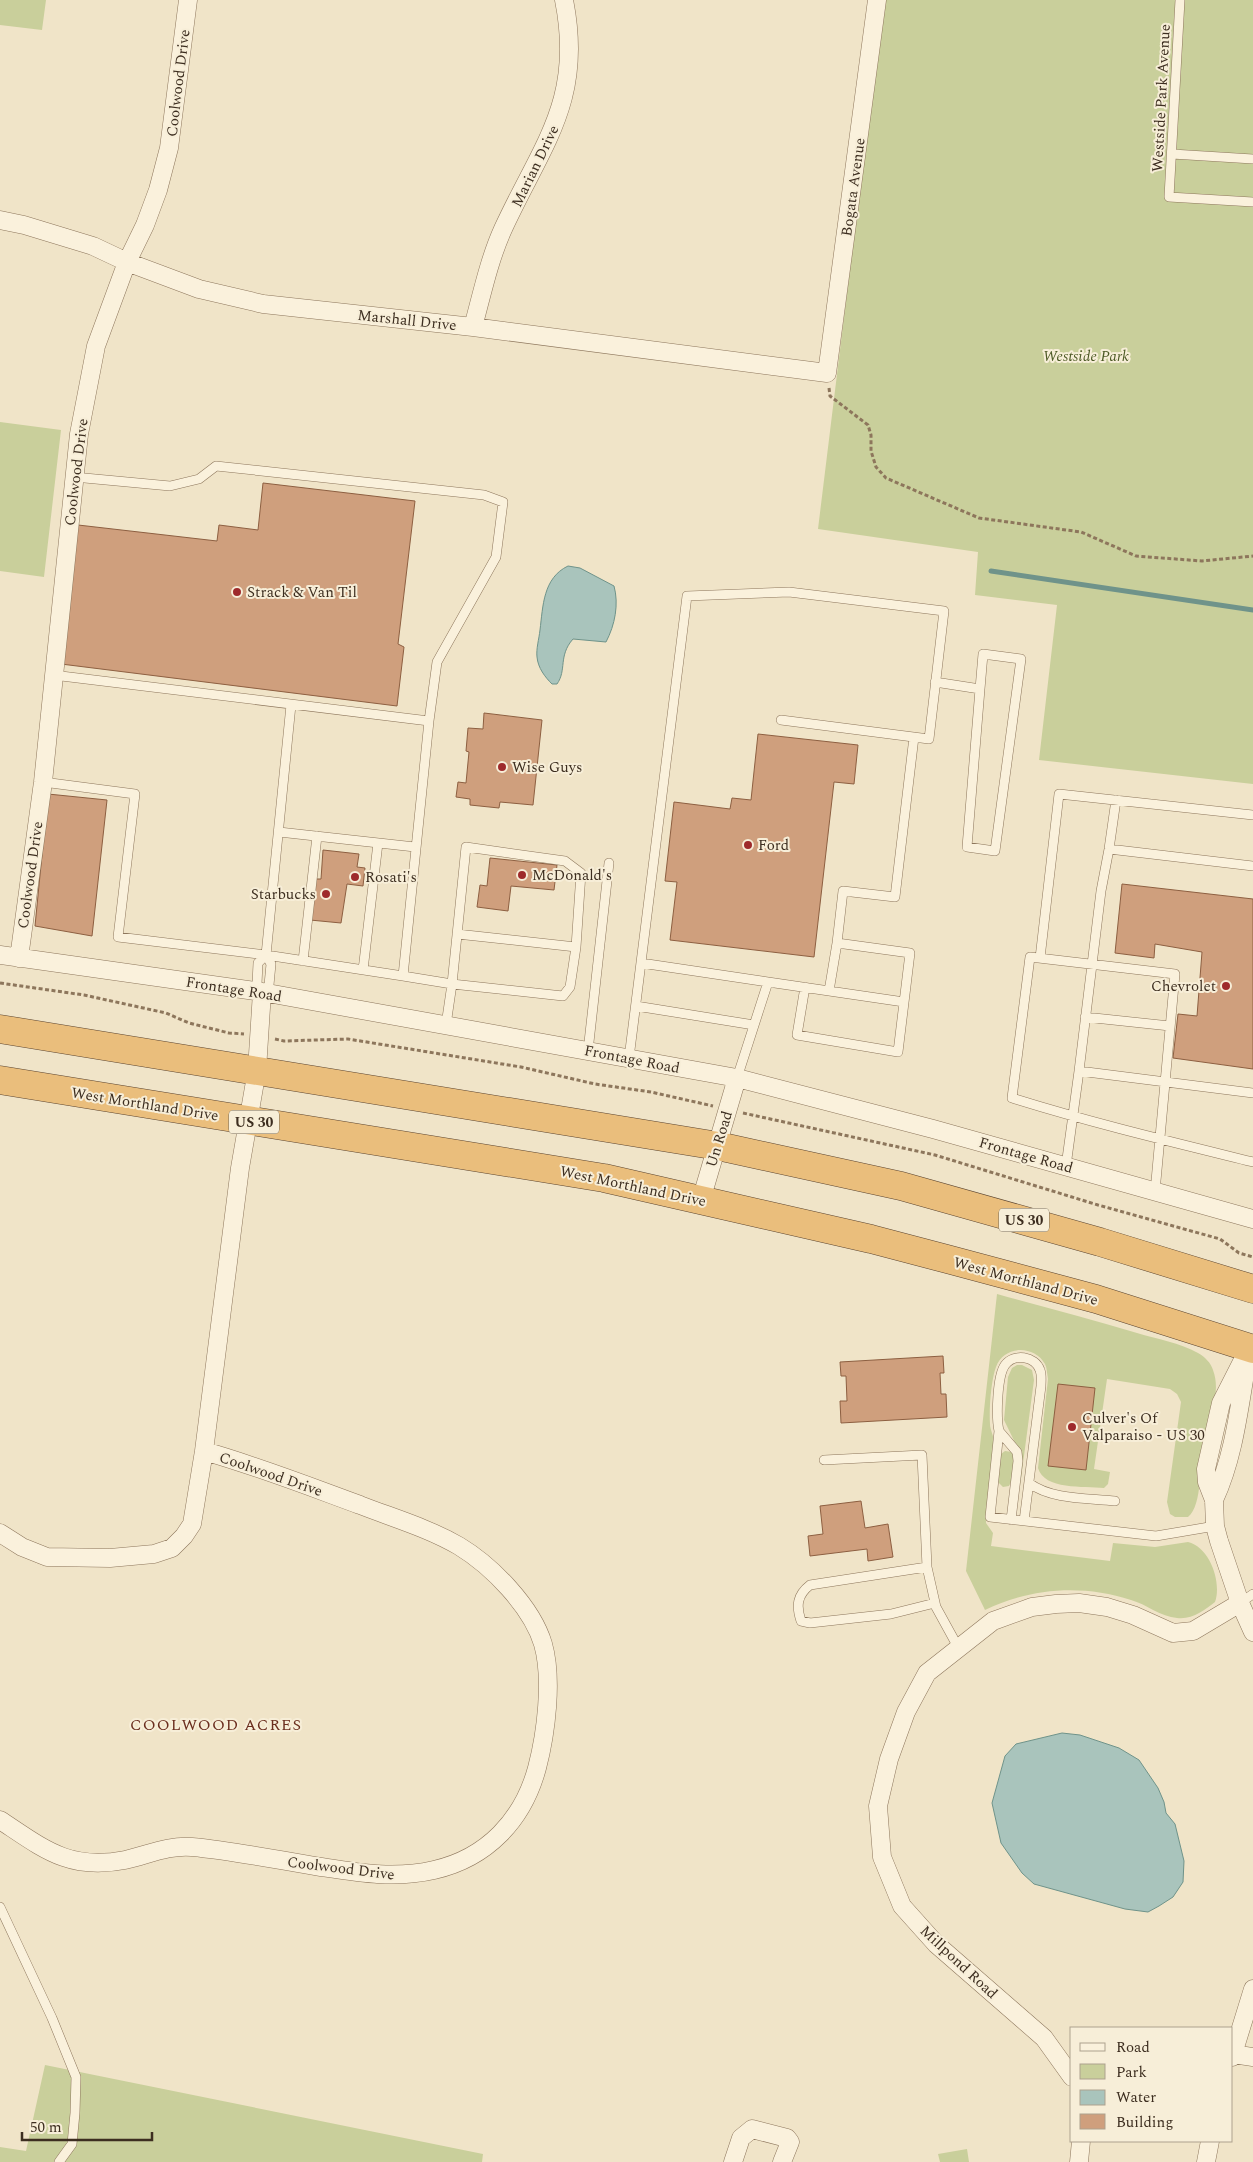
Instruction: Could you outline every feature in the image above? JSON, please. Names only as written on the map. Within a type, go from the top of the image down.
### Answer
[{"type":"highway","name":"US 30","points":[[0,1028],[718,1146],[901,1186],[1100,1242],[1253,1289]]},
{"type":"highway","name":"West Morthland Drive","points":[[0,1080],[604,1178],[871,1239],[1087,1297],[1252,1345]]},
{"type":"street","name":"Coolwood Drive","points":[[19,958],[43,782],[79,434],[96,346],[127,262],[145,225],[158,190],[169,148],[188,0]]},
{"type":"street","name":"Marian Drive","points":[[473,327],[489,266],[503,229],[550,137],[562,107],[569,71],[570,31],[564,0]]},
{"type":"street","name":"Bogata Avenue","points":[[827,373],[877,0]]},
{"type":"street","name":"Marshall Drive","points":[[0,220],[24,224],[93,246],[127,262],[199,290],[263,304],[473,327],[827,373]]},
{"type":"street","name":"Frontage Road","points":[[0,955],[262,992],[737,1078],[933,1129],[1253,1218]]},
{"type":"street","name":"Coolwood Drive","points":[[0,1533],[22,1547],[47,1557],[110,1558],[154,1554],[172,1548],[184,1536],[192,1524],[204,1451],[240,1168],[257,1070],[262,992]]},
{"type":"street","name":"Un Road","points":[[701,1200],[737,1078]]},
{"type":"street","points":[[1252,1345],[1228,1461],[1224,1477],[1214,1500],[1215,1526],[1246,1598],[1253,1632]]},
{"type":"street","name":"Coolwood Drive","points":[[0,1820],[50,1853],[70,1860],[105,1862],[180,1846],[210,1849],[365,1874],[392,1876],[449,1866],[474,1855],[492,1843],[505,1831],[529,1793],[537,1770],[544,1737],[546,1667],[543,1646],[535,1625],[523,1606],[508,1588],[463,1548],[442,1537],[313,1488],[204,1451]]},
{"type":"street","name":"Millpond Road","points":[[1070,2074],[1044,2038],[936,1944],[902,1906],[882,1857],[878,1806],[888,1759],[906,1712],[927,1673],[993,1621],[1032,1608],[1079,1603],[1107,1607],[1133,1614],[1173,1633],[1193,1631],[1246,1598]]},
{"type":"street","points":[[1233,2053],[1253,1989]]},
{"type":"street","points":[[1233,2056],[1253,2057]]},
{"type":"street","points":[[734,2162],[741,2138],[752,2130],[788,2138],[790,2142],[782,2162]]},
{"type":"street","points":[[1080,2162],[1081,2142]]},
{"type":"street","points":[[1206,2162],[1210,2142]]},
{"type":"lane","name":"Westside Park Avenue","points":[[1180,0],[1169,197],[1253,202]]},
{"type":"lane","points":[[1172,154],[1253,159]]},
{"type":"lane","points":[[74,477],[170,486],[199,479],[216,466],[484,494],[504,502],[496,557],[437,662],[415,847],[403,976]]},
{"type":"lane","points":[[629,1058],[687,596],[790,592],[944,611],[929,739],[780,720]]},
{"type":"lane","points":[[983,654],[1022,659],[995,852],[966,847],[980,689],[983,654]]},
{"type":"lane","points":[[53,675],[429,721]]},
{"type":"lane","points":[[935,682],[980,689]]},
{"type":"lane","points":[[262,992],[270,986],[271,964],[266,955],[292,705]]},
{"type":"lane","points":[[830,991],[844,891],[895,897],[914,737]]},
{"type":"lane","points":[[43,782],[135,794],[118,937],[266,955],[452,984],[562,996],[570,987],[576,947],[581,873],[566,861],[466,847],[452,984],[446,1025]]},
{"type":"lane","points":[[1040,958],[1059,794],[1253,815]]},
{"type":"lane","points":[[1066,1166],[1074,1117],[1101,890],[1116,800]]},
{"type":"lane","points":[[278,832],[415,847]]},
{"type":"lane","points":[[303,961],[317,836]]},
{"type":"lane","points":[[364,970],[378,843]]},
{"type":"lane","points":[[1109,849],[1253,866]]},
{"type":"lane","points":[[588,1051],[609,863]]},
{"type":"lane","points":[[456,934],[576,947]]},
{"type":"lane","points":[[805,987],[798,1035],[898,1052],[910,953],[837,943]]},
{"type":"lane","points":[[1155,1191],[1160,1139],[1166,1080],[1175,974],[1030,957],[1012,1098],[1074,1117],[1160,1139],[1253,1162]]},
{"type":"lane","points":[[642,963],[904,1002]]},
{"type":"lane","points":[[737,1078],[768,982]]},
{"type":"lane","points":[[636,1006],[754,1025]]},
{"type":"lane","points":[[1086,1018],[1170,1026]]},
{"type":"lane","points":[[1079,1071],[1166,1080],[1253,1093]]},
{"type":"lane","points":[[1024,1521],[1041,1386],[1040,1371],[1035,1362],[1024,1357],[1013,1358],[1005,1365],[1002,1373],[997,1419],[999,1431],[990,1517],[1011,1520],[1156,1536],[1215,1526]]},
{"type":"lane","points":[[999,1431],[1017,1452],[1018,1461],[1011,1520]]},
{"type":"lane","points":[[824,1460],[922,1455],[927,1567],[935,1603],[958,1647]]},
{"type":"lane","points":[[1029,1483],[1037,1489],[1050,1494],[1115,1501]]},
{"type":"lane","points":[[927,1567],[810,1585],[801,1592],[797,1608],[801,1621],[810,1623],[891,1614],[935,1603]]},
{"type":"lane","points":[[0,1907],[52,2018],[76,2077],[72,2144],[59,2162]]},
{"type":"path","points":[[827,373],[830,396],[868,425],[871,435],[871,451],[876,468],[886,478],[979,518],[1081,532],[1136,556],[1202,561],[1253,556]]},
{"type":"path","points":[[0,983],[84,996],[166,1013],[188,1022],[229,1033],[284,1041],[348,1040],[521,1067],[595,1084],[651,1092],[935,1155],[1098,1205],[1220,1239],[1239,1253],[1253,1257]]},
{"type":"green space","points":[[0,0],[46,0],[42,30],[0,25]]},
{"type":"green space","name":"Westside Park","points":[[883,0],[1253,0],[1253,784],[1039,760],[1057,605],[975,595],[978,552],[818,529]]},
{"type":"green space","points":[[0,422],[61,430],[44,577],[0,571]]},
{"type":"green space","points":[[997,1294],[1184,1346],[1203,1356],[1211,1365],[1216,1388],[1213,1408],[1203,1445],[1200,1484],[1196,1503],[1188,1517],[1175,1517],[1170,1514],[1167,1502],[1181,1402],[1177,1394],[1170,1389],[1107,1379],[1094,1469],[1110,1472],[1108,1484],[1104,1488],[1076,1487],[1056,1483],[1042,1475],[1038,1468],[1048,1379],[1046,1366],[1034,1353],[1027,1351],[1012,1351],[1005,1355],[996,1367],[990,1403],[990,1424],[994,1440],[994,1453],[986,1523],[993,1533],[991,1546],[1110,1561],[1113,1543],[1155,1547],[1188,1542],[1196,1545],[1208,1558],[1217,1585],[1215,1602],[1203,1611],[1183,1618],[1171,1617],[1131,1600],[1113,1595],[1075,1590],[1038,1593],[1020,1597],[985,1610],[966,1571]]},
{"type":"green space","points":[[1022,1365],[1032,1370],[1034,1380],[1020,1486],[1022,1457],[1004,1420],[1008,1377],[1012,1368]]},
{"type":"green space","points":[[1005,1451],[1012,1452],[1015,1456],[1012,1480],[1009,1486],[1003,1487],[997,1481],[1001,1454]]},
{"type":"green space","points":[[45,2065],[483,2154],[482,2162],[0,2162],[0,2147],[26,2151]]},
{"type":"green space","points":[[967,2149],[969,2162],[940,2162],[938,2154]]},
{"type":"water","points":[[568,566],[580,568],[614,586],[615,614],[612,629],[606,642],[573,639],[568,645],[564,657],[560,679],[557,684],[552,684],[540,669],[537,647],[542,612],[549,585],[560,571]]},
{"type":"water","points":[[1062,1733],[1080,1735],[1119,1748],[1139,1760],[1158,1788],[1166,1813],[1175,1824],[1184,1861],[1183,1882],[1173,1897],[1148,1912],[1125,1909],[1034,1884],[1022,1873],[1001,1843],[992,1803],[1005,1756],[1016,1744]]},
{"type":"building","name":"Strack & Van Til","points":[[263,483],[415,501],[398,644],[404,647],[397,706],[61,664],[78,525],[217,541],[219,525],[258,530]]},
{"type":"building","name":"Wise Guys","points":[[484,713],[542,720],[533,805],[500,802],[499,808],[470,805],[470,799],[456,797],[458,782],[466,783],[469,752],[466,751],[468,728],[483,729]]},
{"type":"building","name":"Ford","points":[[758,734],[858,745],[854,784],[834,782],[814,957],[670,940],[677,882],[665,881],[674,802],[730,809],[732,798],[751,800]]},
{"type":"building","points":[[48,794],[107,800],[92,936],[35,926]]},
{"type":"building","points":[[323,850],[359,854],[357,867],[365,868],[363,886],[347,884],[341,923],[310,920],[315,879],[321,879]]},
{"type":"building","name":"McDonald's","points":[[490,858],[557,865],[554,890],[511,886],[508,911],[477,907],[480,885],[487,886]]},
{"type":"building","name":"Chevrolet","points":[[1122,884],[1253,899],[1253,1069],[1173,1058],[1178,1014],[1197,1016],[1202,952],[1155,944],[1154,958],[1115,953]]},
{"type":"building","points":[[943,1356],[944,1373],[940,1373],[941,1394],[946,1394],[947,1417],[841,1423],[840,1401],[847,1401],[846,1376],[841,1376],[840,1362]]},
{"type":"building","name":"Culver's Of Valparaiso - US 30","points":[[1058,1384],[1095,1388],[1086,1470],[1048,1466]]},
{"type":"building","points":[[861,1501],[865,1528],[888,1524],[893,1557],[868,1561],[867,1549],[810,1556],[808,1536],[823,1534],[820,1506]]},
{"type":"waterway","points":[[991,571],[1253,610]]},
{"type":"place","name":"Strack & Van Til","points":[[237,592]]},
{"type":"place","name":"Wise Guys","points":[[502,767]]},
{"type":"place","name":"Ford","points":[[748,845]]},
{"type":"place","name":"McDonald's","points":[[522,875]]},
{"type":"place","name":"Rosati's","points":[[355,877]]},
{"type":"place","name":"Starbucks","points":[[326,894]]},
{"type":"place","name":"Chevrolet","points":[[1226,986]]},
{"type":"place","name":"Culver's Of Valparaiso - US 30","points":[[1072,1427]]},
{"type":"district","name":"COOLWOOD ACRES","points":[[216,1724]]}]
